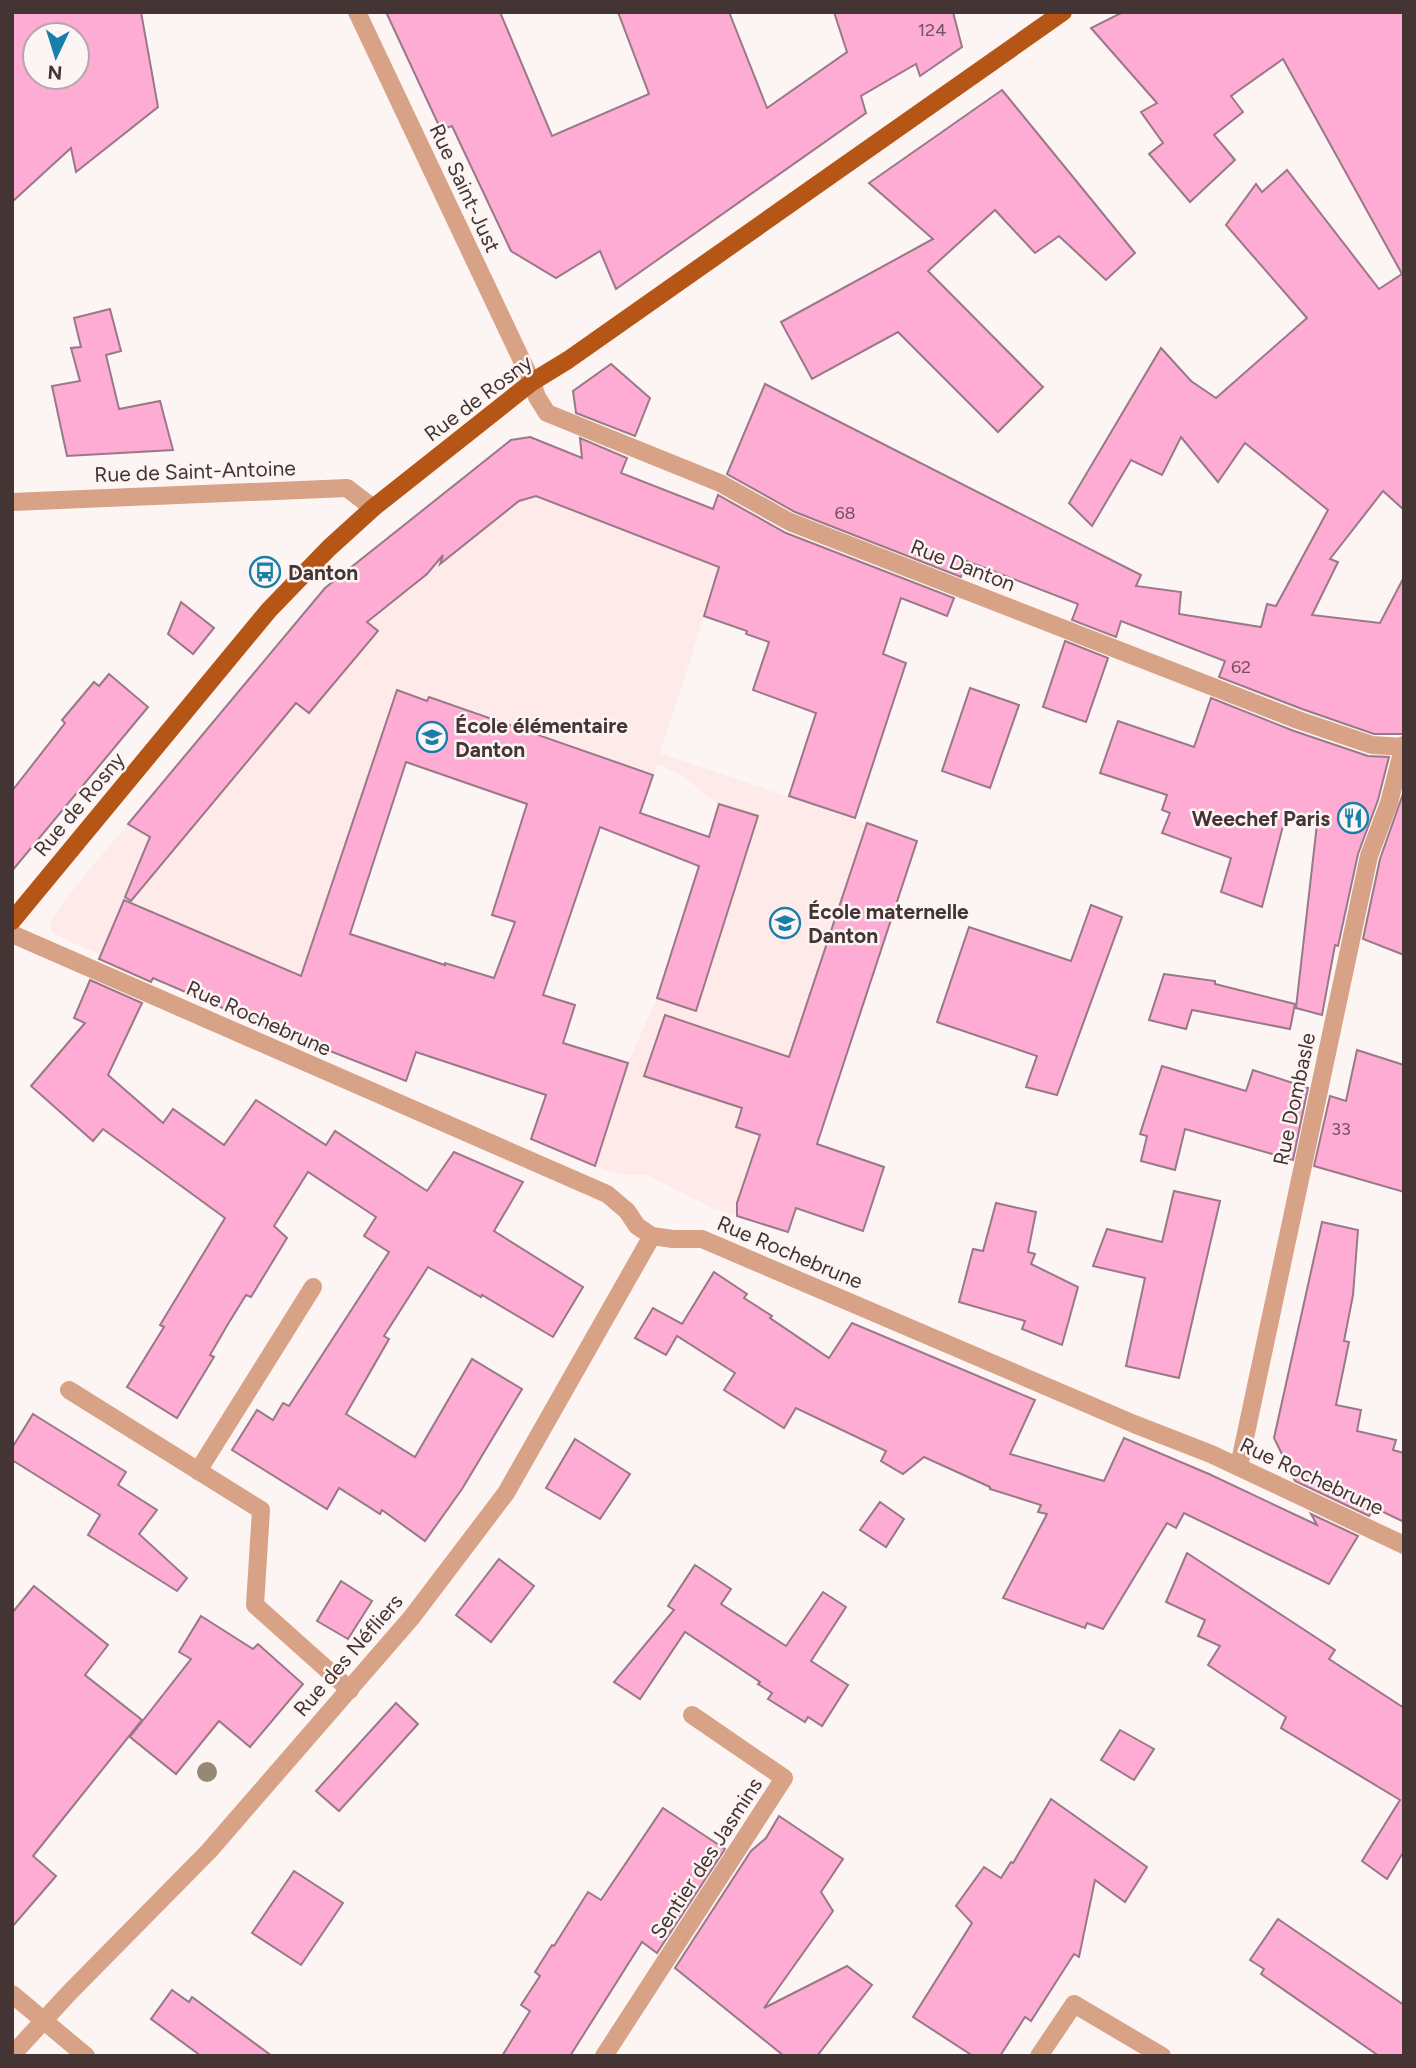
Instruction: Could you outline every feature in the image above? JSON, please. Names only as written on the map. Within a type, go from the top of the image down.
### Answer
[{"type":"main road","name":"Rue de Rosny","points":[[12,921],[269,610],[329,548],[373,508],[532,382],[568,360],[1063,12]]},
{"type":"street","name":"Rue Saint-Just","points":[[357,12],[532,382]]},
{"type":"street","name":"Rue Danton","points":[[532,382],[547,413],[720,483],[790,522],[1298,720],[1372,745],[1403,746]]},
{"type":"street","name":"Rue de Saint-Antoine","points":[[12,502],[347,488],[373,508]]},
{"type":"street","name":"Rue Dombasle","points":[[1239,1466],[1369,856],[1389,803],[1403,746]]},
{"type":"street","name":"Rue Rochebrune","points":[[12,934],[607,1194],[627,1211],[637,1226],[652,1236],[702,1239],[1134,1424],[1239,1466],[1404,1545]]},
{"type":"street","name":"Rue des Néfliers","points":[[12,2055],[209,1851],[412,1617],[506,1493],[652,1236]]},
{"type":"street","points":[[198,1471],[313,1287]]},
{"type":"street","points":[[69,1390],[261,1510],[255,1605],[350,1690]]},
{"type":"street","name":"Sentier des Jasmins","points":[[604,2056],[784,1778],[692,1715]]},
{"type":"street","points":[[12,1994],[86,2056]]},
{"type":"street","points":[[1039,2056],[1074,2004],[1162,2056]]},
{"type":"shaded area","name":"École élémentaire Danton","points":[[530,437],[736,518],[660,753],[917,841],[788,1232],[712,1208],[647,1175],[623,1175],[595,1166],[628,1063],[657,998],[719,805],[681,775],[657,764],[636,823],[412,745],[314,1044],[236,1013],[51,931],[53,917],[80,881],[325,588],[511,440]]},
{"type":"building","points":[[12,12],[141,12],[158,107],[76,172],[71,148],[12,202]]},
{"type":"building","points":[[386,12],[500,12],[552,136],[649,94],[618,12],[729,12],[767,108],[847,52],[834,12],[953,12],[962,47],[920,76],[916,64],[861,96],[866,113],[616,289],[600,251],[556,278],[511,251],[452,126],[441,130]]},
{"type":"building","points":[[1123,12],[1404,12],[1404,510],[1383,491],[1330,559],[1338,562],[1312,615],[1380,623],[1404,577],[1404,734],[1374,734],[1302,709],[1219,677],[1225,661],[1121,621],[1116,637],[1072,620],[1078,604],[967,561],[961,577],[795,512],[727,474],[765,384],[1141,575],[1136,586],[1181,592],[1179,614],[1261,627],[1267,604],[1276,606],[1328,510],[1245,443],[1218,482],[1181,437],[1162,475],[1131,460],[1092,526],[1069,503],[1161,348],[1191,381],[1216,398],[1307,318],[1226,225],[1256,184],[1262,192],[1287,170],[1379,289],[1402,274],[1283,59],[1231,96],[1243,112],[1214,135],[1235,160],[1190,202],[1149,154],[1163,143],[1141,112],[1157,103],[1091,28]]},
{"type":"building","points":[[1002,90],[1135,253],[1106,280],[1059,236],[1035,253],[995,210],[928,271],[1043,387],[998,432],[898,332],[812,379],[781,322],[933,239],[869,183]]},
{"type":"building","points":[[110,309],[121,351],[106,355],[119,409],[160,401],[173,450],[67,456],[52,386],[80,381],[71,348],[81,347],[74,318]]},
{"type":"building","points":[[611,364],[650,398],[635,436],[576,413],[573,391]]},
{"type":"building","points":[[530,437],[582,458],[580,438],[627,458],[621,473],[713,509],[718,495],[786,533],[954,598],[947,616],[901,598],[883,654],[906,663],[855,818],[789,796],[816,713],[753,690],[769,642],[704,616],[719,567],[536,496],[519,501],[440,564],[443,555],[427,574],[367,622],[378,631],[309,713],[296,703],[131,901],[125,897],[150,837],[128,824],[325,588],[511,440]]},
{"type":"building","points":[[181,602],[214,628],[193,654],[168,634]]},
{"type":"building","points":[[1065,641],[1108,658],[1086,722],[1043,707]]},
{"type":"building","points":[[109,674],[148,707],[12,871],[12,791],[65,723],[62,720],[94,682],[99,686]]},
{"type":"building","points":[[970,688],[1019,705],[990,788],[942,771]]},
{"type":"building","points":[[397,690],[427,701],[429,697],[653,775],[640,813],[709,837],[719,804],[758,816],[696,1011],[657,998],[699,866],[600,827],[543,995],[575,1005],[563,1043],[628,1063],[595,1166],[531,1139],[546,1095],[416,1052],[406,1081],[153,978],[151,982],[99,959],[124,900],[301,976]],"holes":[[[406,762],[527,804],[492,915],[515,922],[494,978],[350,934]]]},
{"type":"building","points":[[1211,698],[1294,731],[1368,756],[1389,757],[1378,800],[1358,854],[1338,946],[1335,945],[1322,1015],[1296,1008],[1317,824],[1285,818],[1262,907],[1221,892],[1231,858],[1162,833],[1170,813],[1162,810],[1167,795],[1100,773],[1118,721],[1194,747]]},
{"type":"building","points":[[1404,791],[1404,955],[1363,939],[1380,859]]},
{"type":"building","points":[[867,823],[917,841],[817,1144],[884,1167],[863,1231],[796,1208],[788,1232],[737,1216],[737,1203],[760,1135],[736,1127],[742,1108],[644,1076],[665,1015],[789,1057]]},
{"type":"building","points":[[1091,905],[1122,917],[1057,1095],[1026,1087],[1037,1056],[937,1022],[969,927],[1071,961]]},
{"type":"building","points":[[1164,974],[1215,981],[1215,984],[1295,1004],[1290,1029],[1192,1010],[1186,1029],[1149,1020]]},
{"type":"building","points":[[90,980],[142,1003],[108,1075],[163,1123],[173,1109],[224,1145],[256,1100],[326,1145],[335,1131],[427,1191],[454,1152],[523,1182],[494,1231],[583,1287],[553,1337],[428,1267],[384,1336],[389,1339],[346,1414],[415,1457],[472,1359],[522,1389],[462,1489],[425,1541],[382,1510],[380,1514],[339,1488],[327,1509],[232,1450],[257,1410],[273,1420],[283,1403],[289,1406],[389,1252],[364,1236],[376,1217],[308,1172],[274,1226],[287,1238],[251,1297],[246,1295],[228,1324],[210,1355],[214,1357],[177,1418],[127,1387],[164,1327],[160,1325],[225,1218],[103,1129],[93,1141],[31,1086],[85,1023],[74,1018]]},
{"type":"building","points":[[1357,1050],[1404,1065],[1404,1192],[1314,1166],[1330,1096],[1346,1101]]},
{"type":"building","points":[[1162,1066],[1246,1091],[1253,1070],[1308,1088],[1293,1160],[1185,1129],[1175,1170],[1141,1161],[1147,1136],[1140,1134]]},
{"type":"building","points":[[1174,1191],[1220,1201],[1179,1378],[1126,1366],[1145,1278],[1093,1266],[1107,1229],[1162,1242]]},
{"type":"building","points":[[996,1203],[1036,1212],[1028,1252],[1035,1254],[1031,1264],[1078,1287],[1062,1345],[1022,1329],[1025,1321],[959,1302],[973,1249],[983,1251]]},
{"type":"building","points":[[1322,1222],[1358,1230],[1353,1295],[1344,1341],[1349,1342],[1336,1405],[1361,1410],[1357,1431],[1396,1440],[1393,1450],[1404,1453],[1404,1522],[1375,1508],[1369,1516],[1295,1481],[1274,1438]]},
{"type":"building","points":[[714,1272],[747,1294],[744,1298],[772,1316],[770,1318],[829,1358],[852,1323],[1035,1400],[1010,1454],[1104,1481],[1124,1438],[1209,1474],[1317,1525],[1311,1514],[1358,1536],[1329,1584],[1184,1513],[1176,1528],[1167,1523],[1103,1629],[1087,1623],[1085,1628],[1003,1598],[1047,1514],[1038,1512],[1041,1505],[990,1489],[924,1457],[903,1474],[881,1461],[886,1451],[796,1408],[784,1428],[724,1390],[735,1373],[677,1336],[666,1355],[635,1338],[653,1308],[682,1324]]},
{"type":"building","points":[[33,1414],[126,1472],[118,1485],[157,1510],[139,1534],[187,1578],[177,1591],[88,1535],[100,1515],[12,1460],[12,1448]]},
{"type":"building","points":[[575,1439],[630,1474],[600,1519],[546,1488]]},
{"type":"building","points":[[880,1502],[904,1519],[886,1547],[860,1530]]},
{"type":"building","points":[[1187,1553],[1335,1650],[1329,1659],[1404,1708],[1404,1851],[1387,1879],[1362,1861],[1400,1800],[1281,1728],[1286,1717],[1208,1665],[1220,1646],[1198,1636],[1205,1620],[1166,1602]]},
{"type":"building","points":[[499,1559],[534,1586],[491,1642],[456,1615]]},
{"type":"building","points":[[695,1565],[731,1589],[721,1604],[786,1646],[823,1592],[846,1607],[811,1661],[848,1685],[822,1726],[808,1717],[805,1722],[768,1699],[772,1693],[758,1684],[760,1682],[685,1632],[640,1699],[614,1682],[674,1610],[668,1606]]},
{"type":"building","points":[[341,1581],[372,1601],[348,1639],[317,1621]]},
{"type":"building","points":[[34,1586],[108,1645],[85,1675],[142,1720],[33,1856],[56,1876],[12,1927],[12,1613]]},
{"type":"building","points":[[201,1616],[253,1649],[258,1644],[303,1684],[250,1747],[219,1721],[176,1774],[130,1737],[191,1659],[179,1652]]},
{"type":"building","points":[[396,1703],[418,1724],[339,1811],[316,1791]]},
{"type":"building","points":[[1120,1730],[1154,1749],[1134,1780],[1101,1760]]},
{"type":"building","points":[[1051,1799],[1147,1867],[1125,1902],[1095,1880],[1079,1957],[1074,1954],[1031,2021],[1025,2017],[1000,2056],[973,2056],[913,2017],[972,1923],[956,1906],[984,1867],[1001,1878],[1011,1862],[1013,1863]]},
{"type":"building","points":[[663,1808],[725,1849],[657,1953],[642,1942],[570,2056],[502,2056],[530,2011],[521,2005],[540,1976],[535,1972],[552,1945],[554,1946],[588,1892],[601,1900]]},
{"type":"building","points":[[779,1816],[843,1859],[821,1892],[833,1911],[764,2008],[847,1966],[872,1985],[817,2056],[784,2056],[675,1968],[751,1851],[766,1838]]},
{"type":"building","points":[[294,1871],[343,1903],[301,1965],[252,1933]]},
{"type":"building","points":[[1278,1919],[1404,2005],[1404,2056],[1379,2056],[1261,1974],[1264,1969],[1250,1960]]},
{"type":"building","points":[[172,1990],[189,2002],[192,1997],[272,2056],[201,2056],[151,2019]]},
{"type":"place","name":"Danton","points":[[265,572]]},
{"type":"place","name":"École élémentaire Danton","points":[[432,737]]},
{"type":"place","name":"Weechef Paris","points":[[1353,818]]},
{"type":"place","name":"École maternelle Danton","points":[[785,923]]}]
